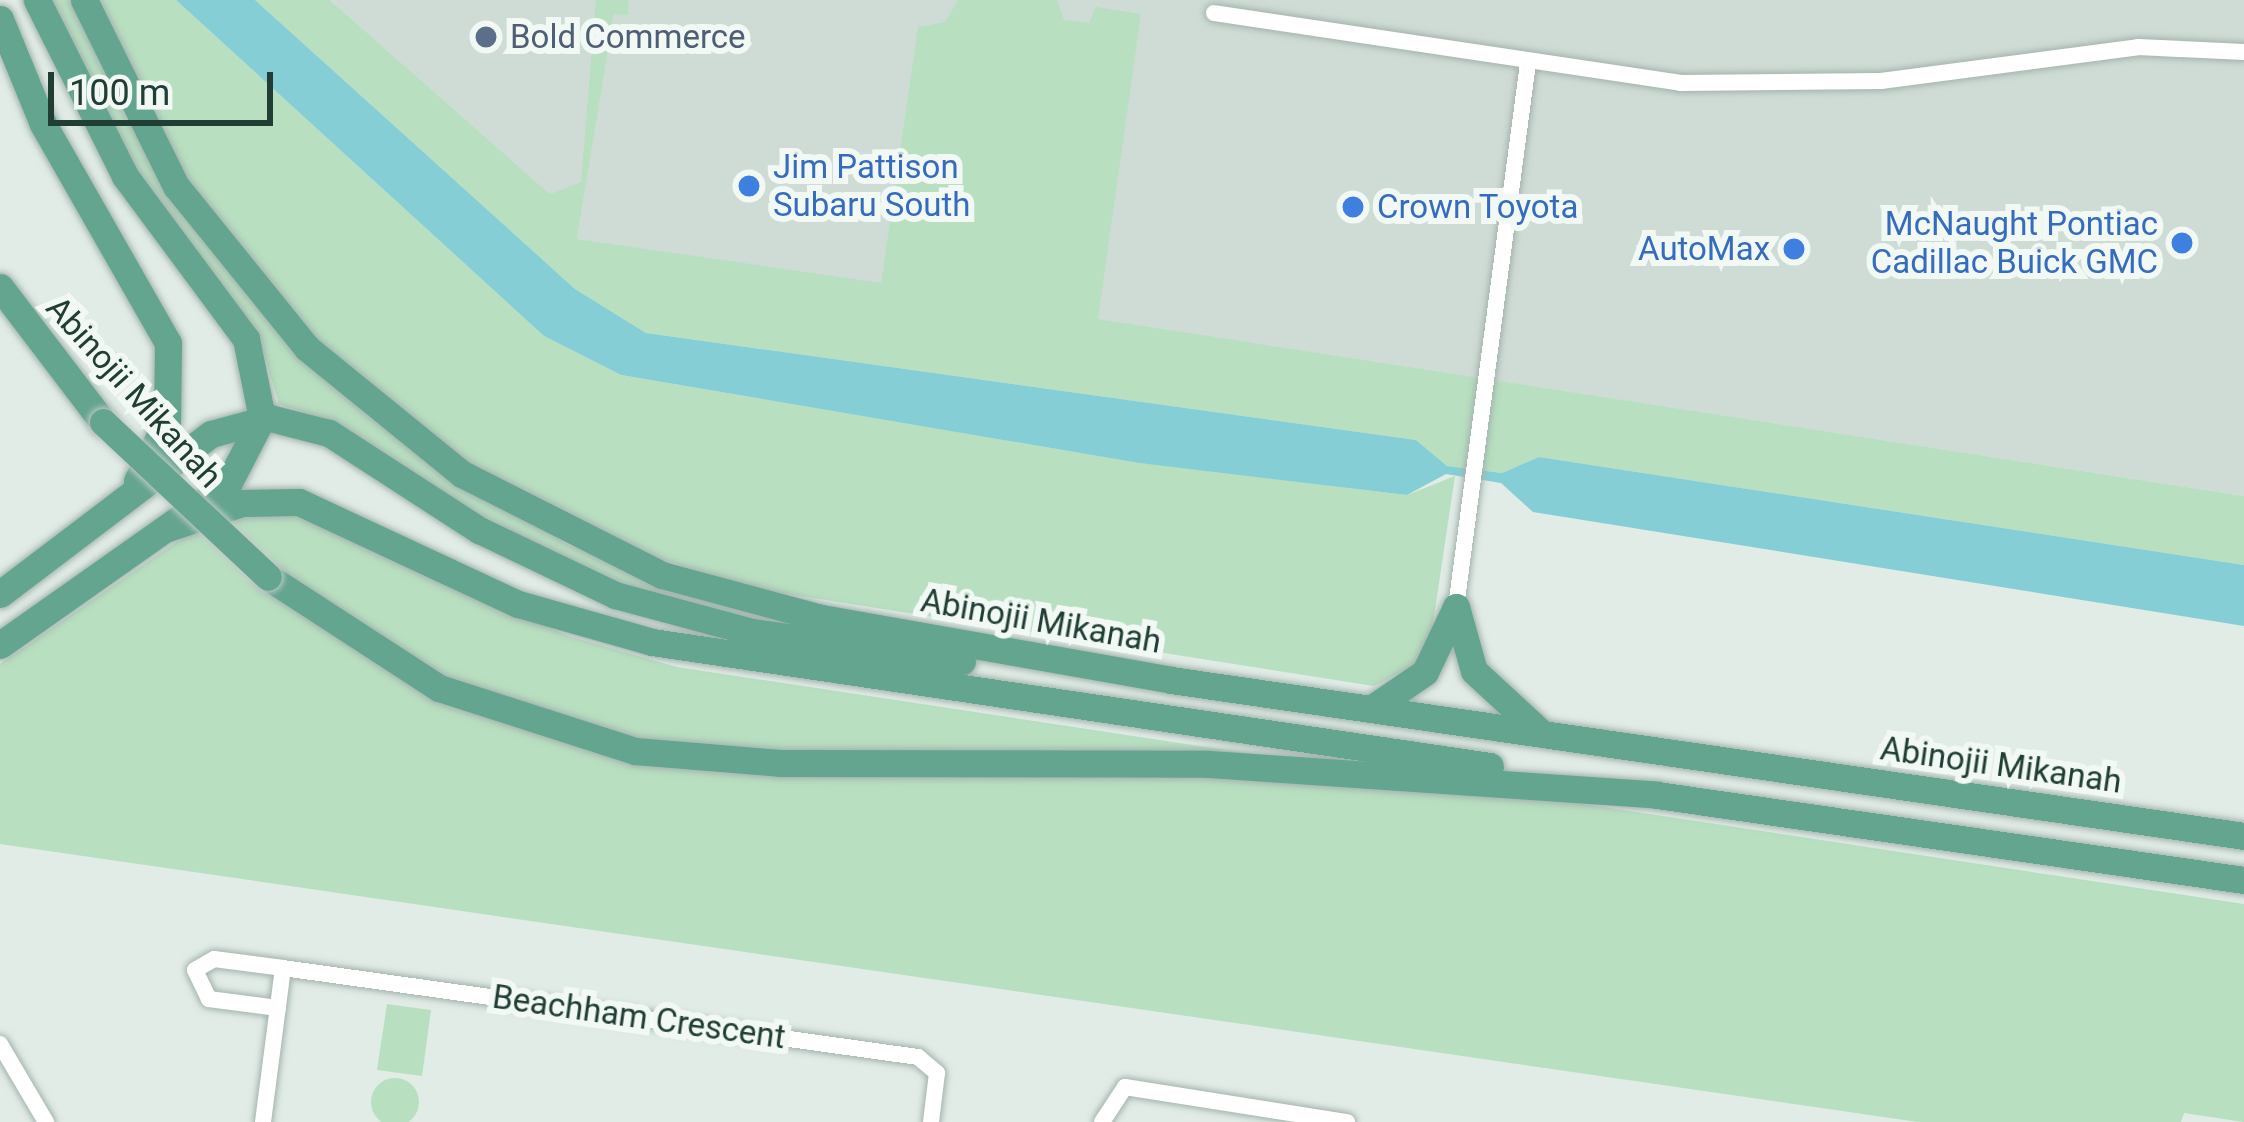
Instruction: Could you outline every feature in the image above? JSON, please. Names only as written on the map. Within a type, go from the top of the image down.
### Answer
[{"type":"main road","points":[[0,645],[236,476],[262,418],[246,338],[124,176],[37,0]]},
{"type":"main road","name":"Abinojii Mikanah","points":[[84,0],[154,150],[223,253],[333,374],[462,474],[605,552],[740,599],[1128,673],[2239,834]]},
{"type":"main road","points":[[0,20],[43,124],[168,344],[167,421],[124,499]]},
{"type":"main road","name":"Abinojii Mikanah","points":[[0,287],[104,422],[268,578],[439,688],[634,751],[780,763],[1208,764],[1657,795],[2236,881]]},
{"type":"main road","points":[[0,594],[211,434],[262,418],[318,428],[497,539],[664,612],[1047,673],[1128,673]]},
{"type":"main road","points":[[168,528],[242,503],[299,502],[518,604],[652,642],[1657,795]]},
{"type":"main road","points":[[1371,710],[1431,665],[1456,607]]},
{"type":"main road","points":[[1456,607],[1474,671],[1543,735]]},
{"type":"street","points":[[1214,14],[1528,63],[1759,84],[1881,81],[2138,47],[2244,52]]},
{"type":"street","points":[[1456,607],[1528,63]]},
{"type":"street","name":"Beachham Crescent","points":[[278,1008],[209,999],[195,970],[214,959],[919,1058],[938,1073],[932,1122]]},
{"type":"street","points":[[263,1122],[283,968]]},
{"type":"street","points":[[0,1044],[46,1122]]},
{"type":"street","points":[[1102,1122],[1125,1088],[1347,1122]]},
{"type":"shaded area","points":[[330,0],[600,0],[581,183],[550,194]]},
{"type":"shaded area","points":[[616,0],[2244,0],[2244,496],[577,239]]},
{"type":"green space","points":[[49,0],[74,0],[126,119],[211,251],[365,414],[568,545],[845,633],[670,605],[517,539],[331,422],[279,404],[261,344],[149,196]]},
{"type":"green space","points":[[92,0],[176,0],[544,336],[621,375],[1140,463],[1407,495],[1455,476],[1432,630],[1416,664],[1374,686],[762,590],[649,556],[471,466],[314,342],[200,205]]},
{"type":"green space","points":[[255,0],[330,0],[550,194],[581,182],[596,0],[629,0],[628,15],[614,14],[577,239],[881,283],[918,27],[945,22],[958,0],[1057,0],[1064,20],[1089,23],[1096,7],[1141,14],[1098,319],[2244,496],[2244,565],[1539,457],[1502,473],[1447,466],[1416,440],[646,333],[575,289]]},
{"type":"green space","points":[[285,504],[568,636],[677,667],[2244,904],[2244,1122],[2184,1113],[2181,1122],[1918,1122],[0,844],[0,664],[194,530]]},
{"type":"green space","points":[[387,1004],[431,1010],[422,1076],[377,1070]]},
{"type":"green space","points":[[395,1078],[412,1085],[419,1102],[412,1119],[395,1126],[378,1119],[371,1102],[378,1085]]},
{"type":"water","points":[[176,0],[255,0],[575,289],[646,333],[1416,440],[1447,466],[1502,473],[1539,457],[2244,565],[2244,626],[1533,512],[1501,483],[1446,474],[1407,495],[1139,463],[621,375],[544,336]]},
{"type":"place","name":"Bold Commerce","points":[[486,37]]},
{"type":"place","name":"Jim Pattison Subaru South","points":[[749,186]]},
{"type":"place","name":"Crown Toyota","points":[[1353,207]]},
{"type":"place","name":"McNaught Pontiac Cadillac Buick GMC","points":[[2182,243]]},
{"type":"place","name":"AutoMax","points":[[1794,249]]}]
